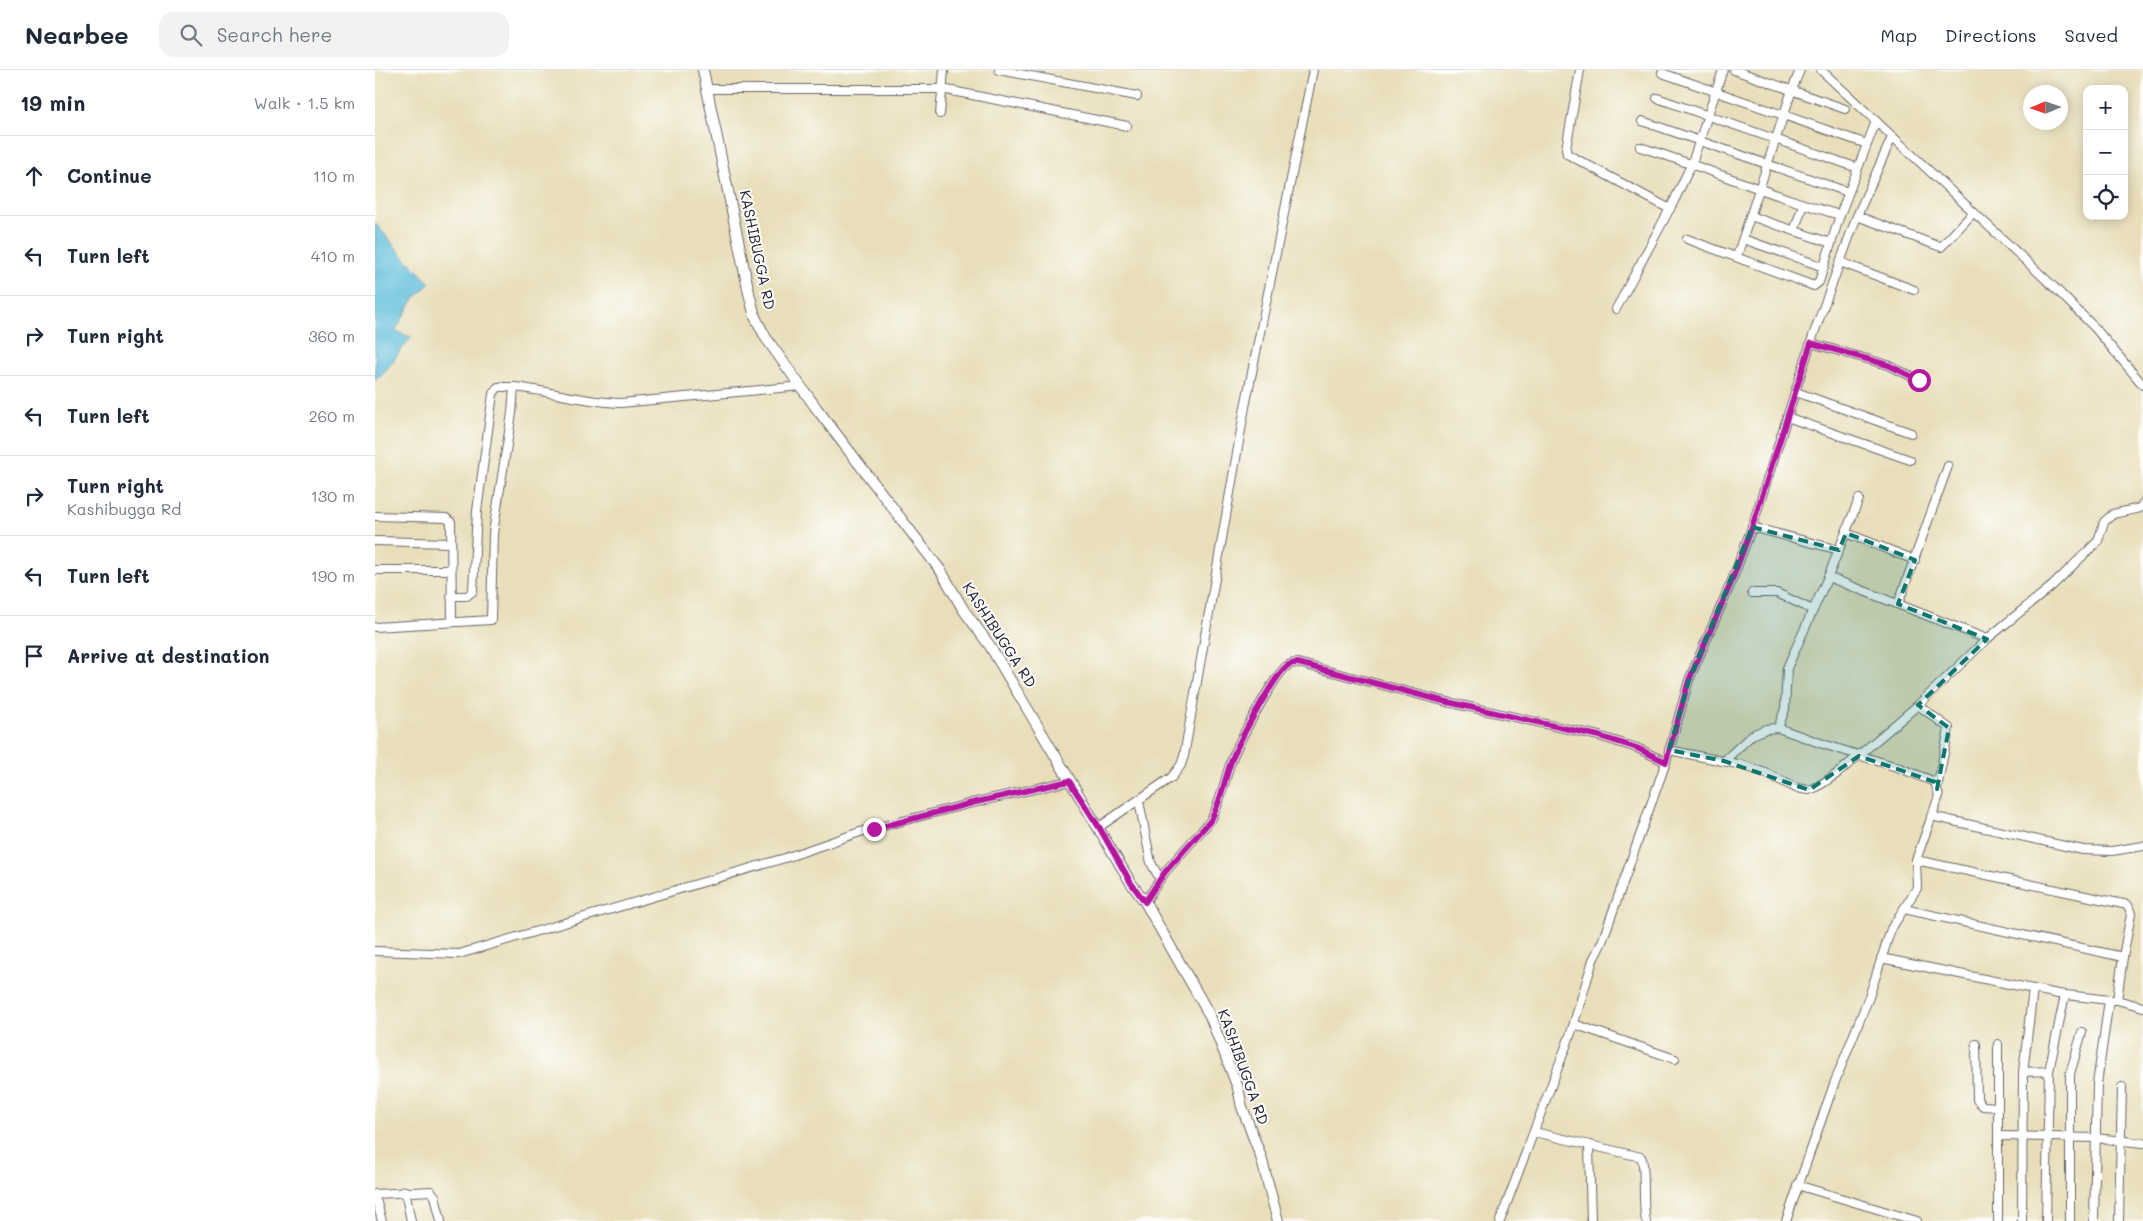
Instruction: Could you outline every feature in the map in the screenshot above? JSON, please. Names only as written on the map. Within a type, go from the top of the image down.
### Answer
[{"type":"main road","name":"KASHIBUGGA RD","points":[[703,70],[755,317],[766,338],[801,386],[941,571],[963,608],[990,646],[1069,781],[1099,827],[1131,883],[1145,902],[1210,1016],[1238,1088],[1241,1108],[1261,1157],[1278,1221]]},
{"type":"street","points":[[940,114],[944,70]]},
{"type":"street","points":[[999,70],[1137,96]]},
{"type":"street","points":[[1099,827],[1172,777],[1181,766],[1184,756],[1243,417],[1313,70]]},
{"type":"street","points":[[1580,70],[1566,149],[1567,154],[1670,209]]},
{"type":"street","points":[[1616,310],[1692,164],[1723,70]]},
{"type":"street","points":[[1733,70],[1845,109]]},
{"type":"street","points":[[1737,256],[1791,90],[1800,70]]},
{"type":"street","points":[[1821,70],[2095,328],[2143,385]]},
{"type":"street","points":[[1662,72],[1867,144]]},
{"type":"street","points":[[707,88],[942,89],[1127,126]]},
{"type":"street","points":[[1657,98],[1858,168]]},
{"type":"street","points":[[1687,239],[1814,286],[1819,282],[1840,215],[1876,120]]},
{"type":"street","points":[[1642,121],[1849,192]]},
{"type":"street","points":[[1500,1221],[1574,1024],[1593,960],[1602,942],[1666,762],[1689,680],[1731,583],[1752,527],[1811,343],[1857,216],[1892,138]]},
{"type":"street","points":[[1640,147],[1803,205],[1840,215]]},
{"type":"street","points":[[1794,231],[1803,205]]},
{"type":"street","points":[[1857,216],[1941,247],[1973,213]]},
{"type":"street","points":[[1750,216],[1831,243]]},
{"type":"street","points":[[1743,239],[1824,267]]},
{"type":"street","points":[[1841,262],[1914,290]]},
{"type":"street","points":[[1811,343],[1888,365],[1919,380]]},
{"type":"street","points":[[451,596],[467,596],[473,591],[477,511],[493,394],[498,386],[546,391],[588,401],[621,403],[801,386]]},
{"type":"street","points":[[375,628],[491,620],[493,533],[512,413],[514,388]]},
{"type":"street","points":[[1796,392],[1911,432]]},
{"type":"street","points":[[1787,417],[1910,460]]},
{"type":"street","points":[[1898,604],[1948,466]]},
{"type":"street","points":[[1778,728],[1785,709],[1787,668],[1828,577],[1859,499]]},
{"type":"street","points":[[1669,750],[1724,761],[1765,773],[1796,788],[1809,790],[1817,787],[1859,756],[1918,705],[1987,639],[2030,605],[2098,541],[2104,522],[2113,514],[2140,508],[2143,503]]},
{"type":"street","points":[[375,516],[449,519],[451,522],[452,622]]},
{"type":"street","points":[[1752,527],[1839,550]]},
{"type":"street","points":[[1845,533],[1915,560]]},
{"type":"street","points":[[375,541],[451,543]]},
{"type":"street","points":[[375,570],[451,570]]},
{"type":"street","points":[[1828,577],[1987,639]]},
{"type":"street","points":[[1752,593],[1777,593],[1813,610]]},
{"type":"street","points":[[1145,902],[1160,879],[1211,820],[1217,810],[1232,760],[1265,698],[1285,667],[1291,663],[1298,663],[1443,701],[1599,736],[1637,748],[1666,762]]},
{"type":"street","points":[[1918,705],[1949,728],[1937,790]]},
{"type":"street","points":[[1724,761],[1752,735],[1766,729],[1778,728],[1900,768],[1935,782],[1939,796],[1916,860],[1917,888],[1891,929],[1869,997],[1846,1051],[1797,1185],[1786,1221]]},
{"type":"street","points":[[375,951],[459,954],[785,858],[860,832],[972,803],[1069,781]]},
{"type":"street","points":[[1139,801],[1151,863],[1160,879]]},
{"type":"street","points":[[1931,816],[2083,850],[2112,851],[2143,846]]},
{"type":"street","points":[[1916,860],[2128,905],[2131,914],[2097,1084],[2094,1221]]},
{"type":"street","points":[[1904,909],[2123,957]]},
{"type":"street","points":[[1881,958],[2065,995],[2113,1000],[2143,1007]]},
{"type":"street","points":[[2022,1221],[2023,1072],[2033,988]]},
{"type":"street","points":[[2046,1221],[2049,1071],[2065,995]]},
{"type":"street","points":[[1574,1024],[1675,1059]]},
{"type":"street","points":[[2070,1221],[2070,1074],[2082,1032]]},
{"type":"street","points":[[1977,1044],[1977,1100],[1983,1106],[1998,1107]]},
{"type":"street","points":[[1998,1044],[1998,1221]]},
{"type":"street","points":[[2023,1072],[2049,1071]]},
{"type":"street","points":[[2119,1221],[2122,1087]]},
{"type":"street","points":[[1534,1132],[1641,1157],[1644,1167],[1643,1203],[1646,1221]]},
{"type":"street","points":[[1999,1136],[2095,1138],[2143,1143]]},
{"type":"street","points":[[1589,1145],[1591,1221]]},
{"type":"street","points":[[1797,1185],[1917,1221]]},
{"type":"street","points":[[405,1191],[411,1221]]},
{"type":"street","points":[[382,1221],[375,1195],[405,1191],[431,1191],[434,1193],[441,1221]]},
{"type":"highlighted area","points":[[1752,527],[1839,550],[1846,533],[1915,560],[1898,604],[1987,639],[1918,705],[1949,728],[1937,789],[1935,782],[1859,756],[1809,790],[1724,761],[1669,750],[1689,680]]},
{"type":"water","points":[[375,223],[402,255],[430,283],[413,300],[395,331],[411,337],[386,370],[375,381]]},
{"type":"route","points":[[874,829],[972,803],[1069,781],[1099,827],[1131,883],[1145,902],[1165,872],[1211,820],[1217,810],[1232,760],[1265,698],[1285,667],[1291,663],[1298,663],[1522,720],[1599,736],[1637,748],[1666,762],[1689,680],[1731,583],[1752,527],[1811,343],[1888,365],[1919,380]]}]
